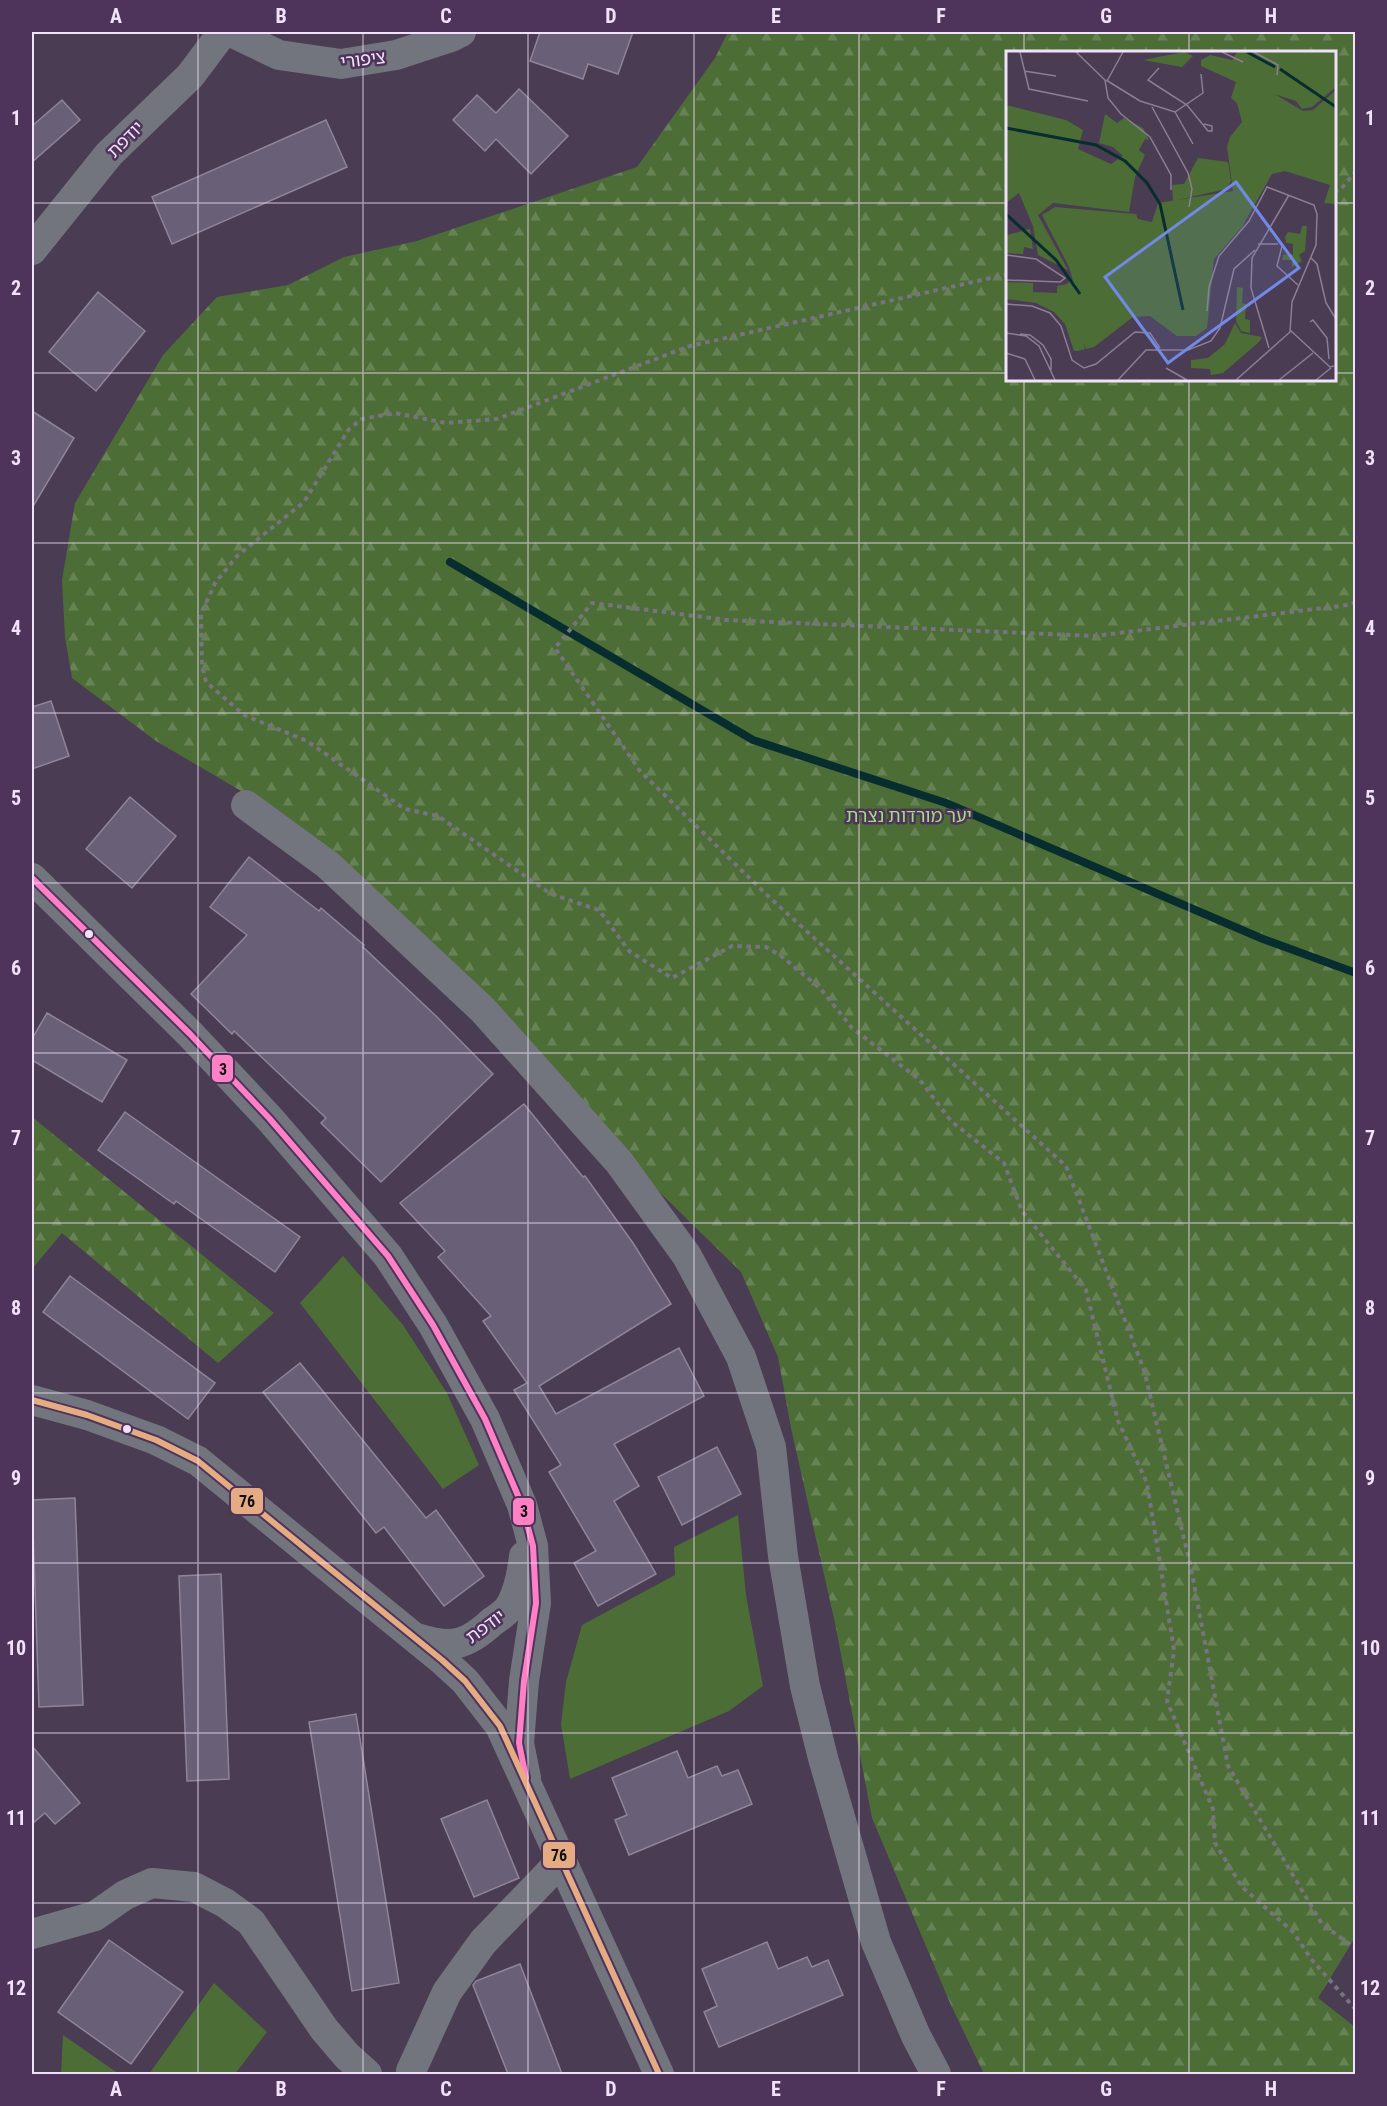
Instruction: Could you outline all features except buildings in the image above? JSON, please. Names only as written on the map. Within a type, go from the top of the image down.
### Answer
[{"type":"street","name":"יודפת","points":[[32,250],[110,154],[190,76],[223,32]]},
{"type":"street","name":"ציפורי","points":[[231,32],[279,55],[341,64],[396,55],[461,32]]},
{"type":"street","points":[[246,805],[328,865],[483,1010],[619,1162],[687,1256],[741,1357],[771,1447],[783,1556],[805,1686],[823,1758],[876,1942],[916,2036],[936,2074]]},
{"type":"street","name":"יודפת","points":[[32,878],[190,1034],[269,1118],[387,1256],[433,1325],[485,1419],[522,1505],[532,1546],[536,1603],[524,1681],[519,1743],[526,1779]]},
{"type":"street","points":[[32,1400],[87,1415],[156,1440],[198,1461],[442,1660],[472,1690],[500,1726],[526,1779],[659,2074]]},
{"type":"street","name":"יודפת","points":[[414,1637],[438,1645],[460,1644],[480,1633],[510,1607],[521,1577],[528,1527]]},
{"type":"street","points":[[407,2073],[447,1992],[483,1942],[562,1860]]},
{"type":"street","points":[[32,1934],[95,1916],[125,1895],[153,1883],[194,1887],[225,1903],[251,1923],[324,2029],[347,2056],[367,2074]]},
{"type":"path","points":[[1336,192],[1341,189],[1356,171]]},
{"type":"path","points":[[1006,274],[690,346],[497,419],[446,423],[395,413],[362,419],[349,429],[304,502],[237,556],[216,583],[201,614],[202,665],[206,682],[244,715],[307,741],[405,810],[438,816],[551,894],[599,910],[629,951],[672,978],[732,946],[766,947],[781,956],[820,988],[852,1028],[920,1080],[951,1121],[1004,1164],[1022,1211],[1086,1290],[1118,1421],[1147,1483],[1174,1650],[1167,1701],[1213,1809],[1215,1843],[1242,1887],[1293,1932],[1312,1960],[1356,2010]]},
{"type":"path","points":[[1356,602],[1348,605],[1094,636],[727,620],[592,603],[555,648],[639,771],[770,898],[1066,1166],[1144,1370],[1191,1568],[1228,1766],[1322,1924],[1356,1949]]},
{"type":"green space","name":"יער מורדות נצרת","points":[[728,32],[1355,32],[1356,1936],[1318,1998],[1355,2027],[1355,2074],[984,2074],[950,2003],[872,1818],[835,1623],[791,1428],[778,1357],[741,1272],[265,805],[156,741],[72,678],[65,637],[62,580],[75,503],[163,355],[217,297],[288,285],[344,257],[417,241],[637,167],[715,58]]},
{"type":"green space","points":[[32,1117],[274,1313],[218,1363],[62,1233],[32,1269]]},
{"type":"green space","points":[[343,1256],[403,1325],[447,1393],[479,1465],[443,1489],[300,1303]]},
{"type":"green space","points":[[738,1515],[746,1595],[763,1686],[729,1711],[570,1779],[561,1724],[566,1682],[582,1625],[675,1575],[674,1547]]},
{"type":"green space","points":[[214,1983],[267,2032],[235,2074],[149,2074]]},
{"type":"green space","points":[[63,2035],[119,2074],[61,2074]]},
{"type":"waterway","points":[[450,562],[753,740],[946,803],[1263,939],[1356,973]]},
{"type":"transit line","name":"3","points":[[32,878],[190,1034],[269,1118],[388,1256],[433,1325],[485,1419],[522,1505],[533,1546],[536,1603],[524,1681],[519,1743],[526,1778]]},
{"type":"transit line","name":"76","points":[[32,1400],[87,1415],[156,1440],[198,1461],[465,1681],[500,1726],[659,2074]]}]
